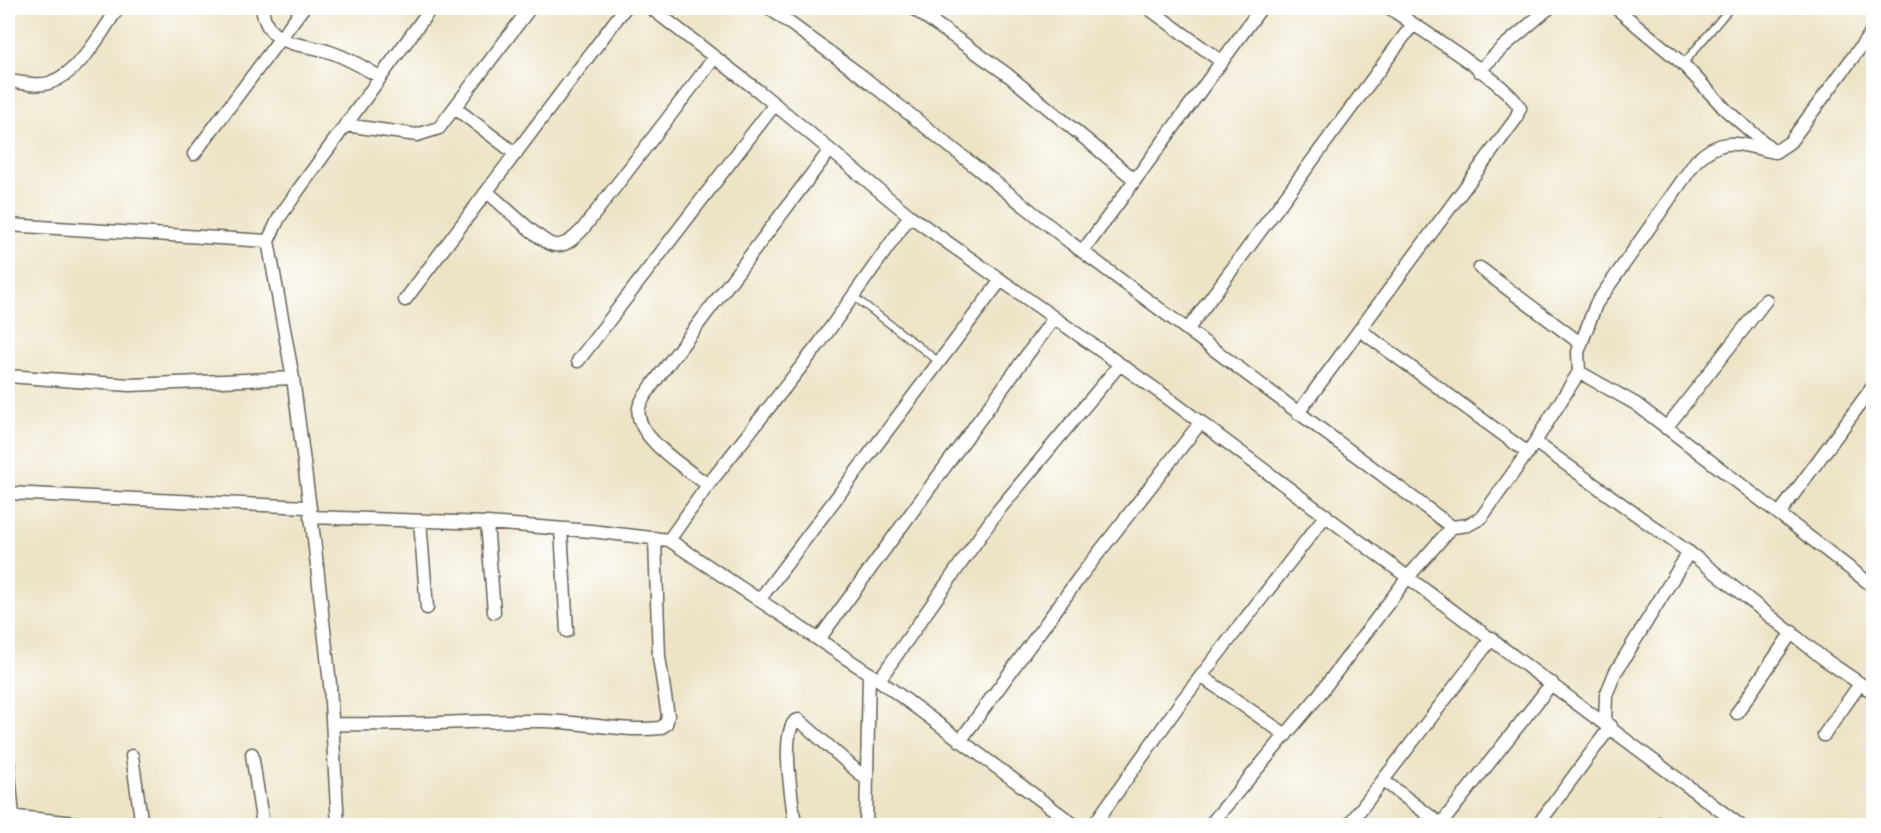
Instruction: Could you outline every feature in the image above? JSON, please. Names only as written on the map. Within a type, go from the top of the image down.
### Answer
[{"type":"street","points":[[8,81],[48,84],[61,77],[92,47],[118,8]]},
{"type":"street","points":[[262,8],[264,19],[279,38],[302,48],[325,50],[350,59],[380,77]]},
{"type":"street","points":[[194,154],[303,8]]},
{"type":"street","points":[[339,825],[333,724],[293,378],[268,241],[279,218],[431,8]]},
{"type":"street","points":[[345,125],[417,135],[439,129],[530,8]]},
{"type":"street","points":[[405,300],[625,8]]},
{"type":"street","points":[[651,8],[775,104],[910,216],[1201,422],[1741,825]]},
{"type":"street","points":[[769,8],[858,73],[1083,251],[1452,527]]},
{"type":"street","points":[[913,8],[1008,75],[1135,180]]},
{"type":"street","points":[[1148,8],[1222,62]]},
{"type":"street","points":[[1083,251],[1261,8]]},
{"type":"street","points":[[1298,413],[1515,120],[1520,108],[1514,98],[1479,71],[1390,8]]},
{"type":"street","points":[[1479,71],[1502,48],[1550,8]]},
{"type":"street","points":[[1616,8],[1683,64],[1727,111],[1774,152]]},
{"type":"street","points":[[1188,329],[1413,24]]},
{"type":"street","points":[[1209,825],[1286,735],[1408,577],[1452,527],[1468,525],[1481,518],[1528,453],[1579,372],[1580,344],[1596,304],[1696,160],[1711,147],[1726,142],[1774,152],[1790,142],[1874,29]]},
{"type":"street","points":[[487,192],[543,239],[554,245],[567,243],[582,230],[715,57]]},
{"type":"street","points":[[578,361],[775,104]]},
{"type":"street","points":[[455,108],[516,153]]},
{"type":"street","points":[[708,486],[653,441],[641,426],[639,408],[653,384],[830,150]]},
{"type":"street","points":[[669,540],[708,486],[771,408],[910,216]]},
{"type":"street","points":[[8,225],[268,241]]},
{"type":"street","points":[[1480,268],[1580,344]]},
{"type":"street","points":[[760,599],[1001,280]]},
{"type":"street","points":[[1666,428],[1766,300]]},
{"type":"street","points":[[819,639],[1054,318]]},
{"type":"street","points":[[1360,330],[1528,453]]},
{"type":"street","points":[[866,825],[874,677],[997,512],[1120,364]]},
{"type":"street","points":[[1579,372],[1636,404],[1874,587]]},
{"type":"street","points":[[8,375],[130,385],[293,378]]},
{"type":"street","points":[[1779,514],[1874,386]]},
{"type":"street","points":[[960,741],[1079,578],[1201,422]]},
{"type":"street","points":[[1535,442],[1689,552],[1874,693]]},
{"type":"street","points":[[8,493],[561,529],[669,540],[874,677],[1076,825]]},
{"type":"street","points":[[1093,825],[1201,676],[1326,515]]},
{"type":"street","points":[[420,521],[428,608]]},
{"type":"street","points":[[487,524],[494,612]]},
{"type":"street","points":[[561,529],[567,631]]},
{"type":"street","points":[[333,724],[393,726],[482,720],[577,722],[660,728],[666,724],[669,716],[657,638],[655,538]]},
{"type":"street","points":[[1536,825],[1608,724],[1606,695],[1615,673],[1689,552]]},
{"type":"street","points":[[1737,713],[1792,632]]},
{"type":"street","points":[[1348,825],[1492,638]]},
{"type":"street","points":[[1201,676],[1286,735]]},
{"type":"street","points":[[1384,781],[1442,825],[1552,683]]},
{"type":"street","points":[[1824,735],[1860,684]]},
{"type":"street","points":[[795,825],[789,772],[789,733],[795,721],[799,720],[867,780]]},
{"type":"street","points":[[252,754],[263,825]]},
{"type":"street","points":[[132,756],[142,825]]},
{"type":"street","points":[[8,763],[10,816],[104,825]]},
{"type":"lane","points":[[1683,64],[1730,8]]},
{"type":"lane","points":[[853,296],[938,361]]}]
